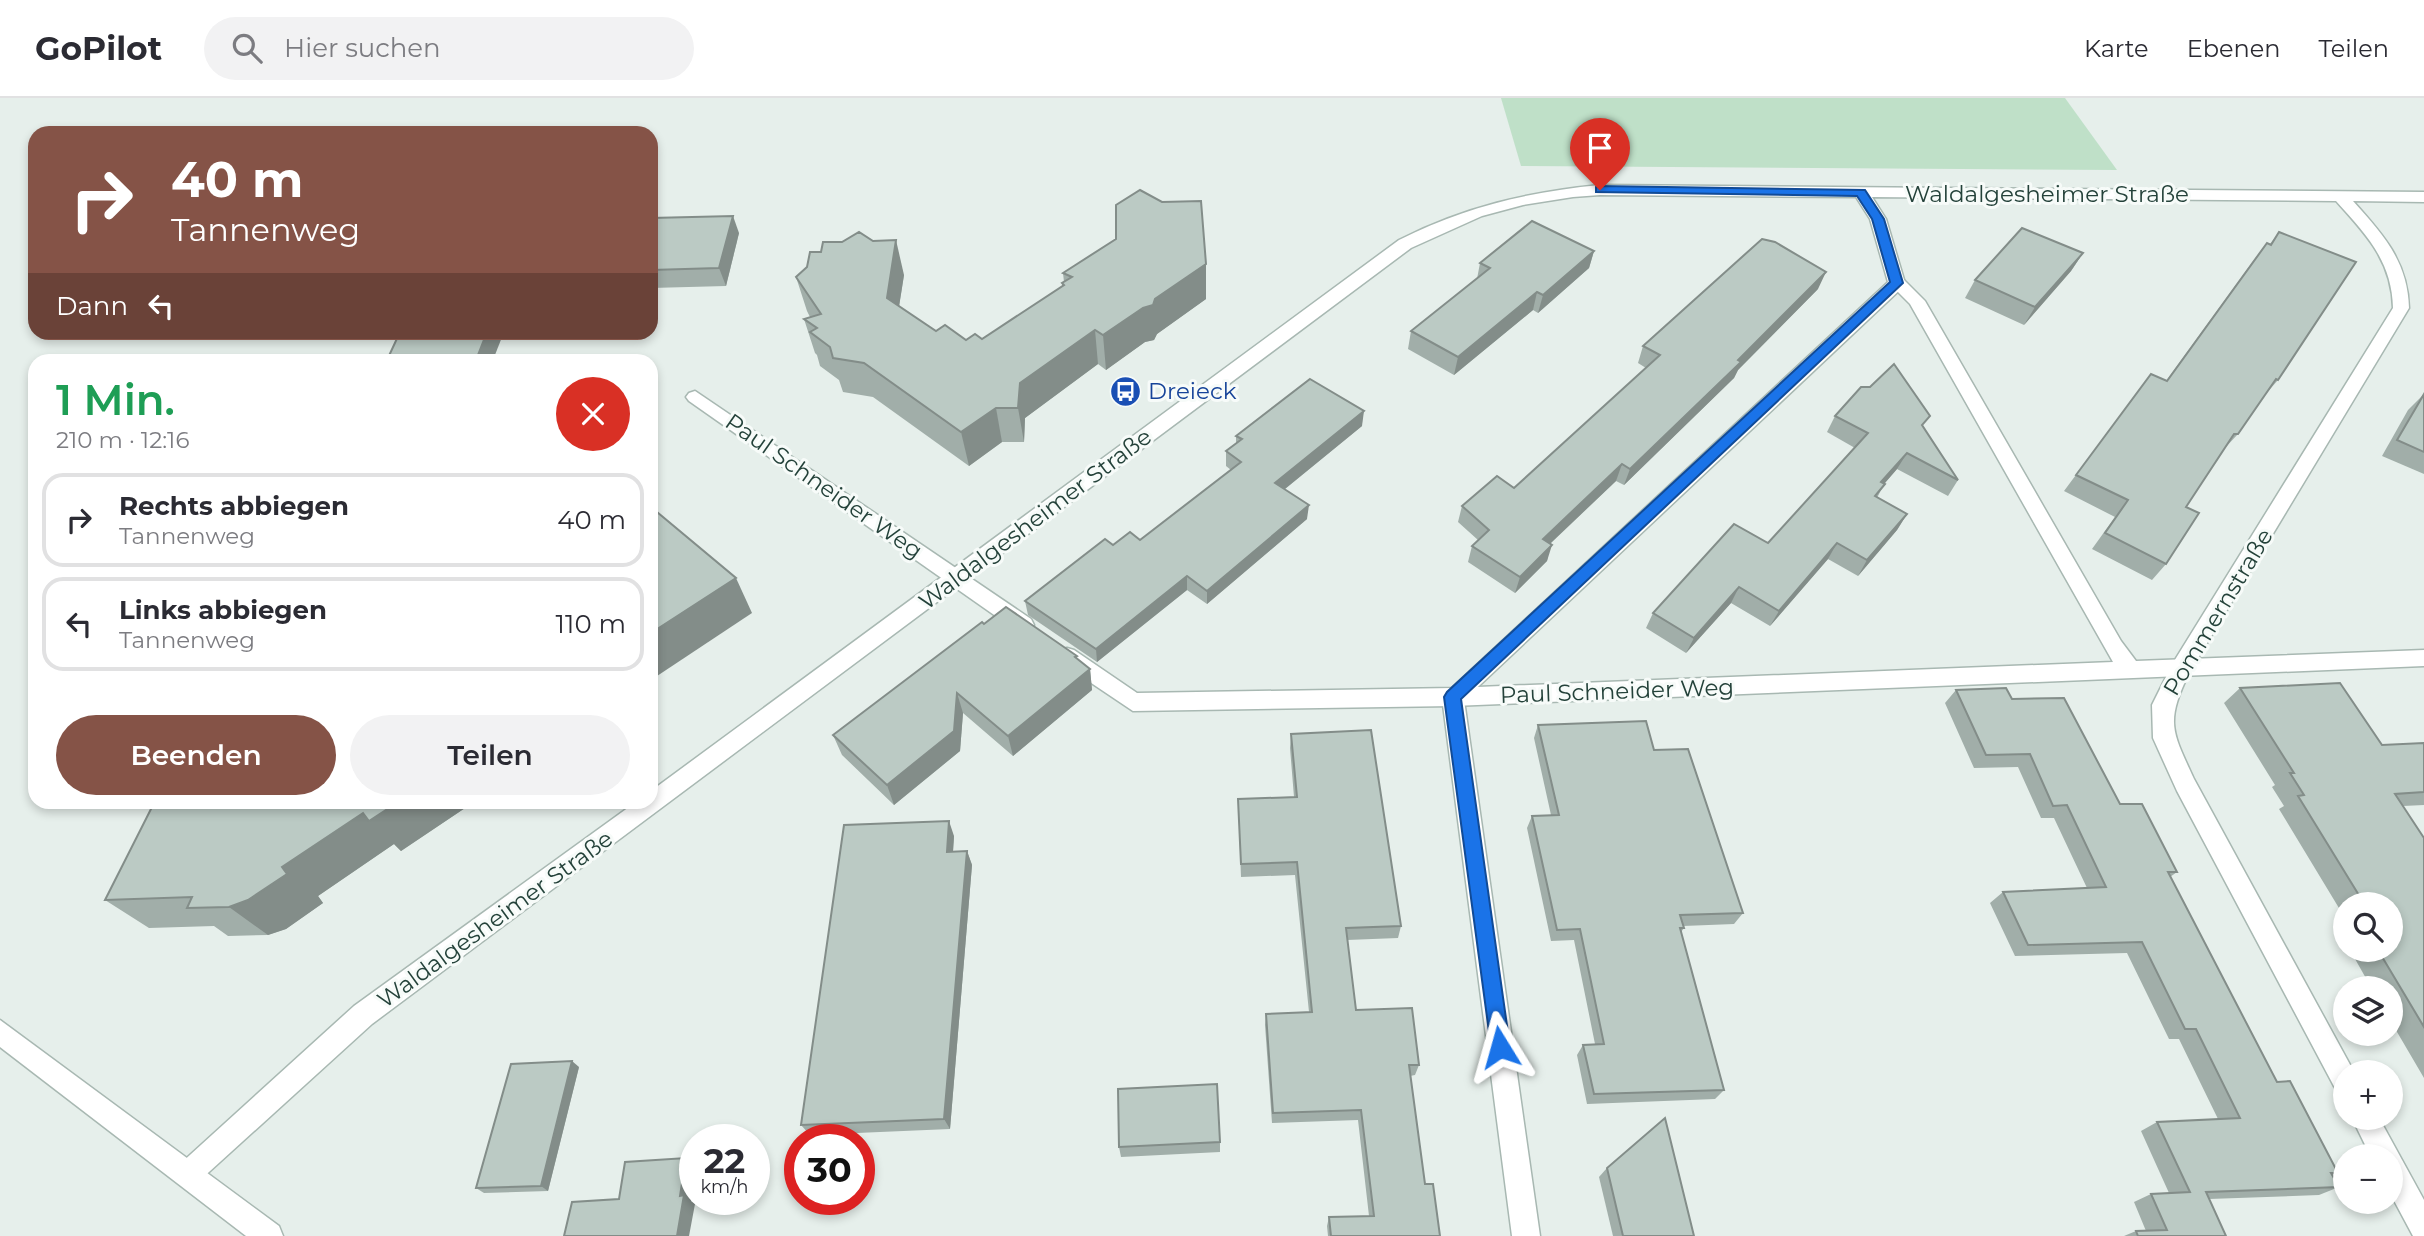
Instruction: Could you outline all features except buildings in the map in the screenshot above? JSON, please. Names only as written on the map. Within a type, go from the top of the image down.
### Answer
[{"type":"street","name":"Waldalgesheimer Straße","points":[[658,798],[958,578],[1168,418],[1405,244],[1440,224],[1506,202],[1600,190],[2424,197]]},
{"type":"street","points":[[1861,192],[1878,219],[1897,283],[1917,301],[2114,647],[2132,671]]},
{"type":"street","name":"Pommernstraße","points":[[2334,1060],[2185,784],[2164,738],[2163,705],[2180,669],[2400,308],[2402,285],[2387,250],[2340,196]]},
{"type":"street","points":[[1526,1236],[1452,697],[1897,283]]},
{"type":"street","name":"Paul Schneider Weg","points":[[695,397],[1133,702],[1452,697],[2424,657]]},
{"type":"street","name":"Waldalgesheimer Straße","points":[[189,1173],[363,1015],[643,809]]},
{"type":"street","points":[[0,1032],[269,1236]]},
{"type":"street","points":[[2403,1190],[2424,1228]]},
{"type":"green space","points":[[1501,98],[2065,98],[2117,170],[1521,166]]},
{"type":"place","name":"Dreieck","points":[[1125,391]]},
{"type":"route","points":[[1500,1047],[1452,697],[1887,296],[1897,283],[1878,219],[1861,192],[1600,190]]}]
